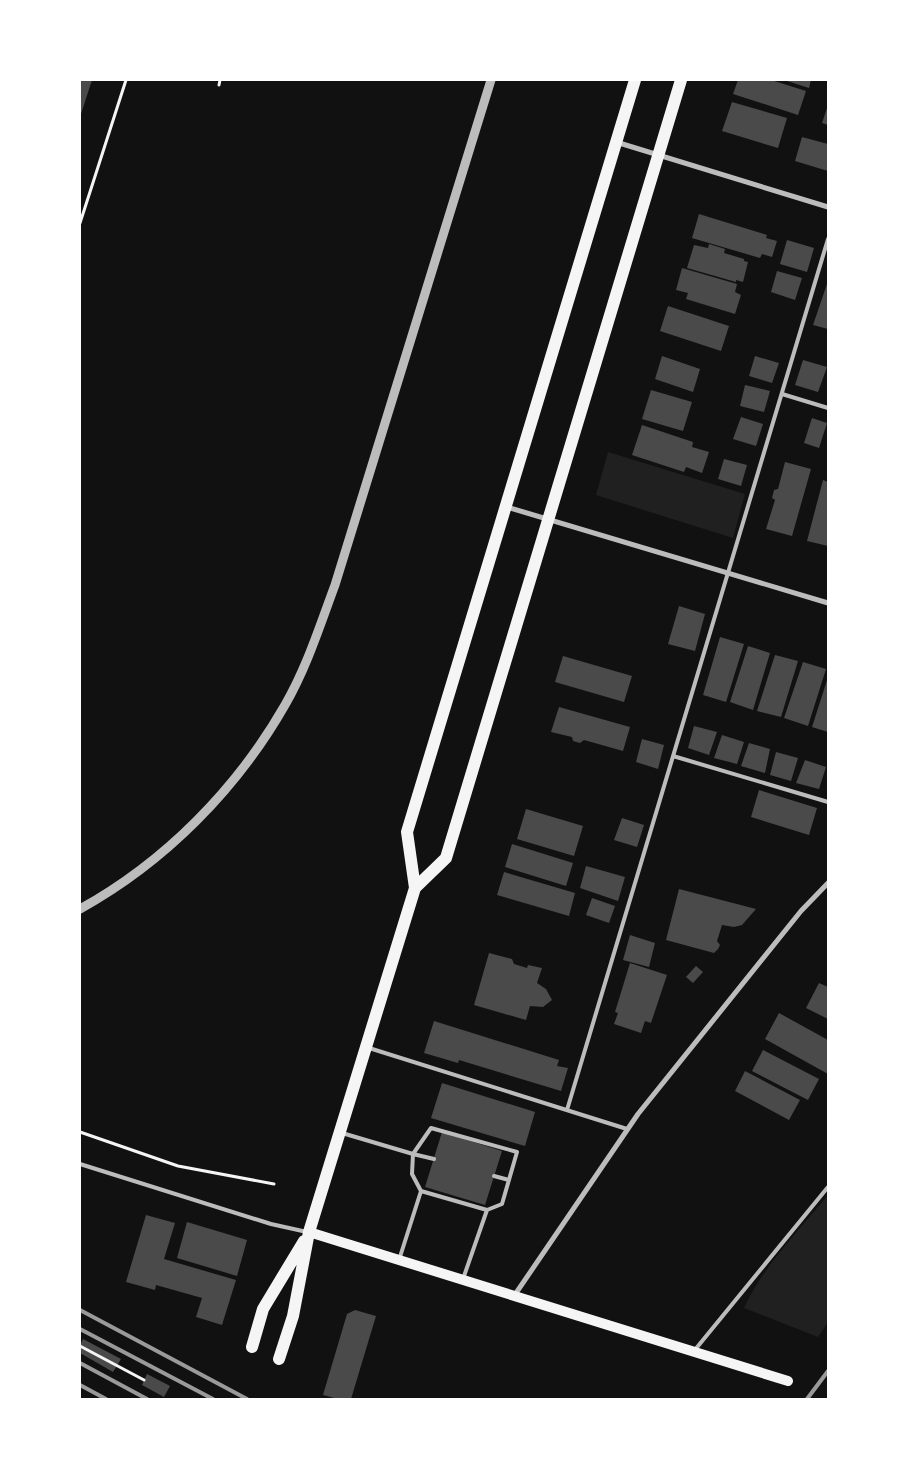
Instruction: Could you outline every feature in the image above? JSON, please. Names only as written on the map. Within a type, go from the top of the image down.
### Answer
[{"type":"main road","points":[[278,1359],[292,1316],[309,1232],[415,888],[408,832],[635,80]]},
{"type":"main road","points":[[415,888],[446,858],[681,80]]},
{"type":"main road","points":[[309,1232],[788,1381]]},
{"type":"main road","points":[[252,1347],[263,1309],[309,1232]]},
{"type":"street","points":[[80,909],[139,871],[182,834],[215,802],[254,754],[286,704],[308,657],[335,585],[491,80]]},
{"type":"street","points":[[616,142],[828,207]]},
{"type":"street","points":[[507,507],[828,603]]},
{"type":"street","points":[[513,1297],[627,1129],[802,911],[828,883]]},
{"type":"lane","points":[[566,1110],[828,239]]},
{"type":"lane","points":[[782,394],[828,408]]},
{"type":"lane","points":[[673,756],[828,802]]},
{"type":"lane","points":[[366,1047],[627,1129]]},
{"type":"lane","points":[[399,1261],[421,1191],[412,1174],[413,1154],[431,1128],[517,1152],[502,1204],[487,1210],[421,1191]]},
{"type":"lane","points":[[340,1132],[434,1159]]},
{"type":"lane","points":[[80,1164],[272,1224],[309,1232]]},
{"type":"lane","points":[[494,1176],[509,1180]]},
{"type":"lane","points":[[693,1353],[828,1187]]},
{"type":"lane","points":[[462,1281],[487,1210]]},
{"type":"path","points":[[80,223],[126,80]]},
{"type":"path","points":[[219,84],[220,80]]},
{"type":"path","points":[[80,1132],[178,1166],[274,1184]]},
{"type":"path","points":[[80,1346],[144,1380]]},
{"type":"shaded area","points":[[608,452],[745,494],[733,538],[596,495]]},
{"type":"shaded area","points":[[828,1195],[828,1322],[818,1337],[744,1308],[771,1264]]},
{"type":"building","points":[[80,80],[92,80],[80,117]]},
{"type":"building","points":[[738,80],[771,80],[806,91],[798,115],[733,94]]},
{"type":"building","points":[[784,80],[811,80],[809,88]]},
{"type":"building","points":[[732,102],[787,118],[778,148],[722,131]]},
{"type":"building","points":[[828,105],[828,125],[822,123]]},
{"type":"building","points":[[802,137],[828,144],[828,171],[795,161]]},
{"type":"building","points":[[699,214],[767,235],[766,238],[777,241],[772,257],[762,254],[760,258],[692,238]]},
{"type":"building","points":[[787,240],[814,248],[807,272],[780,264]]},
{"type":"building","points":[[709,244],[725,249],[724,253],[748,262],[743,282],[736,280],[736,282],[687,268],[694,245],[708,248]]},
{"type":"building","points":[[682,268],[737,284],[735,292],[741,295],[735,314],[686,299],[688,293],[676,290]]},
{"type":"building","points":[[777,271],[802,278],[795,300],[771,292]]},
{"type":"building","points":[[828,281],[828,329],[813,325]]},
{"type":"building","points":[[668,306],[729,326],[721,351],[660,331]]},
{"type":"building","points":[[662,356],[700,369],[693,392],[655,379]]},
{"type":"building","points":[[755,356],[779,363],[772,383],[749,376]]},
{"type":"building","points":[[803,360],[827,367],[818,392],[795,385]]},
{"type":"building","points":[[745,385],[770,391],[764,412],[740,406]]},
{"type":"building","points":[[651,390],[692,402],[683,431],[642,419]]},
{"type":"building","points":[[741,417],[763,424],[756,446],[733,439]]},
{"type":"building","points":[[812,418],[827,423],[819,448],[804,443]]},
{"type":"building","points":[[642,425],[693,442],[692,447],[709,452],[702,473],[686,467],[684,472],[632,455]]},
{"type":"building","points":[[724,459],[747,465],[741,486],[718,479]]},
{"type":"building","points":[[785,462],[811,469],[792,536],[766,529],[775,500],[772,498],[774,490],[778,489]]},
{"type":"building","points":[[823,480],[828,482],[828,546],[807,541]]},
{"type":"building","points":[[679,606],[705,614],[695,651],[668,644]]},
{"type":"building","points":[[720,637],[744,644],[726,702],[703,695]]},
{"type":"building","points":[[748,646],[770,653],[753,710],[730,702]]},
{"type":"building","points":[[775,655],[798,661],[781,717],[757,711]]},
{"type":"building","points":[[563,656],[632,676],[624,702],[555,682]]},
{"type":"building","points":[[803,662],[826,669],[808,726],[784,718]]},
{"type":"building","points":[[828,677],[828,732],[812,727]]},
{"type":"building","points":[[559,707],[630,727],[623,751],[584,740],[580,743],[573,741],[572,737],[551,732]]},
{"type":"building","points":[[694,726],[717,732],[709,755],[688,748]]},
{"type":"building","points":[[722,735],[744,742],[737,764],[714,758]]},
{"type":"building","points":[[642,739],[664,745],[658,769],[636,762]]},
{"type":"building","points":[[749,743],[770,749],[765,773],[741,766]]},
{"type":"building","points":[[776,752],[798,758],[791,781],[770,775]]},
{"type":"building","points":[[805,760],[826,767],[819,789],[796,783]]},
{"type":"building","points":[[759,790],[817,808],[809,835],[751,817]]},
{"type":"building","points":[[526,809],[583,826],[574,856],[517,839]]},
{"type":"building","points":[[622,818],[644,825],[637,847],[614,840]]},
{"type":"building","points":[[512,844],[573,863],[566,886],[505,867]]},
{"type":"building","points":[[586,866],[625,877],[618,901],[580,888]]},
{"type":"building","points":[[504,872],[575,893],[569,916],[497,895]]},
{"type":"building","points":[[679,889],[756,909],[742,925],[734,927],[722,925],[717,941],[720,945],[714,953],[666,940]]},
{"type":"building","points":[[592,898],[615,906],[609,923],[586,915]]},
{"type":"building","points":[[630,935],[655,943],[649,967],[623,960]]},
{"type":"building","points":[[489,953],[512,959],[514,964],[527,968],[528,965],[542,968],[537,983],[546,989],[552,1000],[543,1007],[530,1006],[526,1020],[474,1005]]},
{"type":"building","points":[[630,963],[667,975],[651,1023],[645,1021],[641,1033],[614,1024],[618,1013],[615,1012]]},
{"type":"building","points":[[696,966],[703,972],[693,983],[686,977]]},
{"type":"building","points":[[819,983],[828,987],[828,1019],[806,1008]]},
{"type":"building","points":[[779,1013],[828,1040],[828,1074],[765,1039]]},
{"type":"building","points":[[434,1021],[559,1060],[557,1066],[568,1068],[561,1091],[459,1060],[458,1063],[424,1053]]},
{"type":"building","points":[[763,1050],[819,1079],[808,1100],[752,1071]]},
{"type":"building","points":[[745,1071],[800,1100],[789,1120],[735,1091]]},
{"type":"building","points":[[442,1083],[535,1112],[525,1146],[431,1118]]},
{"type":"building","points":[[442,1132],[502,1151],[485,1205],[425,1187]]},
{"type":"building","points":[[146,1215],[175,1223],[164,1259],[236,1280],[222,1325],[196,1317],[202,1298],[156,1285],[155,1290],[126,1282]]},
{"type":"building","points":[[187,1222],[247,1240],[237,1276],[177,1258]]},
{"type":"building","points":[[355,1310],[376,1316],[351,1399],[338,1399],[323,1395],[347,1314]]},
{"type":"building","points":[[83,1339],[121,1359],[113,1372],[80,1353],[80,1345]]},
{"type":"building","points":[[147,1374],[170,1386],[164,1397],[142,1385]]},
{"type":"railway","points":[[80,1310],[247,1399]]},
{"type":"railway","points":[[80,1329],[213,1399]]},
{"type":"railway","points":[[80,1363],[147,1399]]},
{"type":"railway","points":[[807,1399],[828,1371]]},
{"type":"railway","points":[[80,1385],[106,1399]]}]
